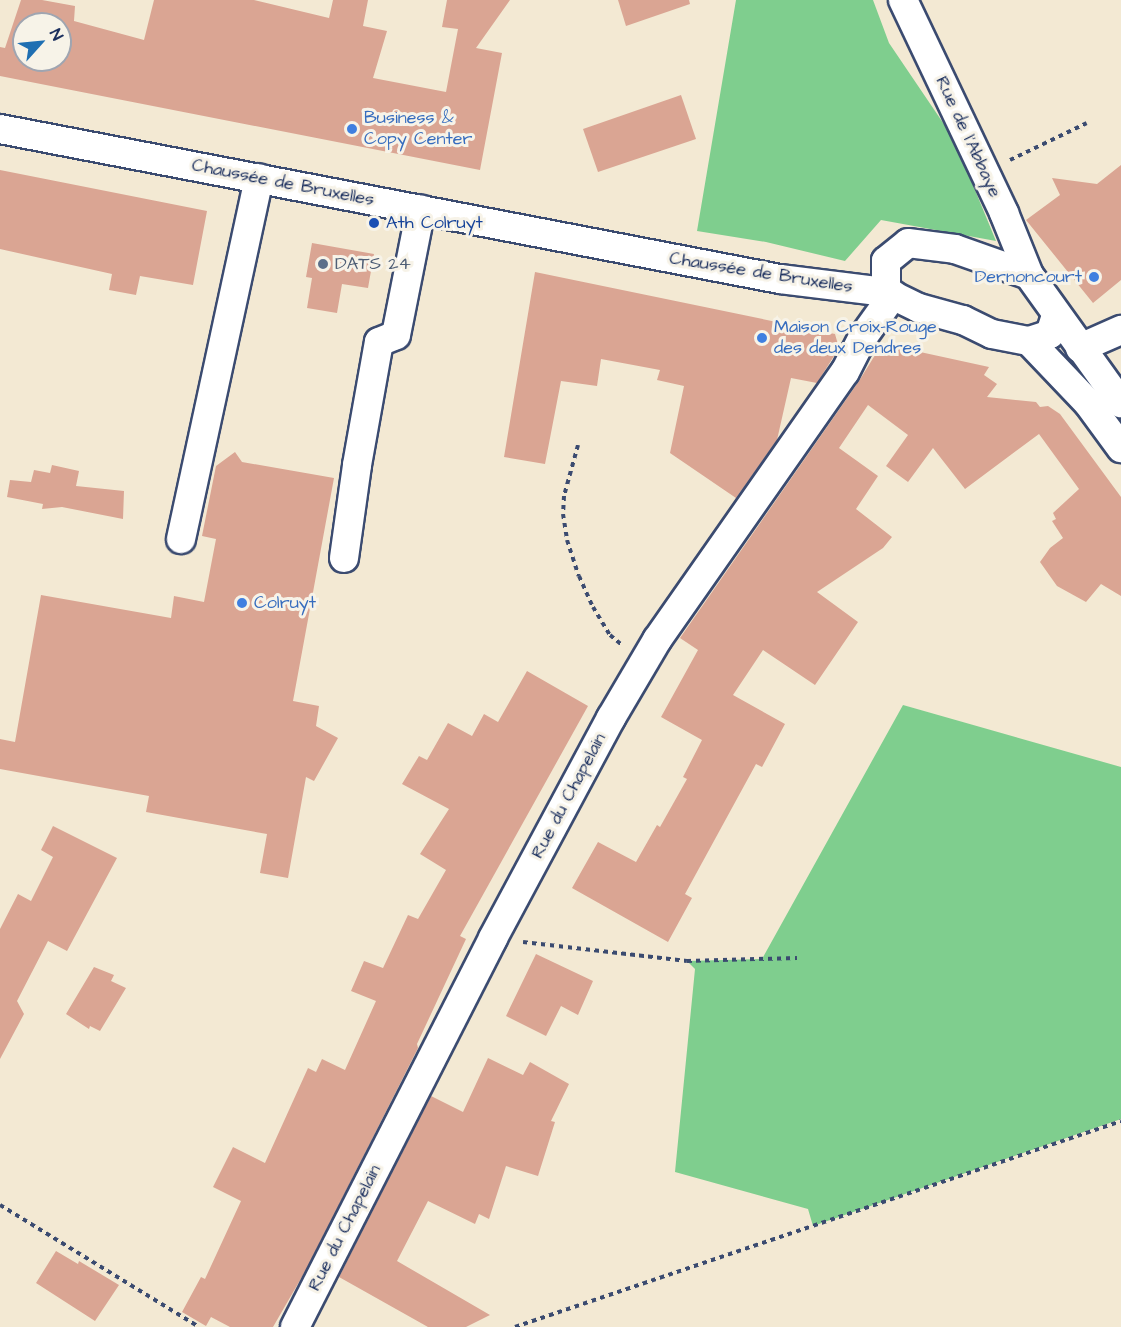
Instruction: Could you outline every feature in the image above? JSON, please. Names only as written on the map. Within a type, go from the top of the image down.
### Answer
[{"type":"street","name":"Rue de l'Abbaye","points":[[903,0],[985,172],[1029,275]]},
{"type":"street","name":"Chaussée de Bruxelles","points":[[0,129],[780,279],[889,294],[919,308],[963,320],[993,334],[1029,341]]},
{"type":"street","points":[[181,539],[259,178]]},
{"type":"street","points":[[344,558],[357,465],[379,342],[396,336],[421,209]]},
{"type":"street","points":[[889,294],[886,261],[908,243],[955,249],[1029,275],[1056,316],[1121,403]]},
{"type":"street","name":"Rue du Chapelain","points":[[295,1327],[493,938],[645,660],[846,372],[863,337],[889,294]]},
{"type":"street","points":[[1056,316],[1050,334],[1029,341],[1088,403],[1121,448]]},
{"type":"street","points":[[1080,348],[1121,330]]},
{"type":"path","points":[[985,172],[1087,123]]},
{"type":"path","points":[[578,445],[564,496],[563,514],[567,540],[579,576],[593,607],[610,635],[625,648],[645,660]]},
{"type":"path","points":[[493,938],[687,961],[797,958]]},
{"type":"path","points":[[515,1327],[1121,1120]]},
{"type":"path","points":[[0,1205],[199,1327]]},
{"type":"green space","points":[[736,0],[873,0],[889,43],[954,139],[996,241],[881,220],[845,261],[766,242],[697,231]]},
{"type":"green space","points":[[903,705],[1121,767],[1121,1119],[813,1226],[808,1209],[675,1172],[695,969],[687,961],[762,959]]},
{"type":"building","points":[[21,0],[42,0],[75,6],[74,21],[144,40],[154,0],[254,0],[329,18],[333,0],[368,0],[363,26],[387,31],[373,78],[446,92],[458,29],[442,27],[447,0],[510,0],[476,48],[502,53],[480,170],[0,76],[0,47],[5,48],[12,27],[12,72],[72,72],[72,12],[17,12]]},
{"type":"building","points":[[618,0],[689,0],[690,4],[626,26]]},
{"type":"building","points":[[681,95],[696,139],[598,172],[583,129]]},
{"type":"building","points":[[1121,165],[1121,280],[1093,303],[1026,220],[1060,195],[1052,178],[1097,184]]},
{"type":"building","points":[[0,170],[207,211],[193,285],[140,276],[136,295],[109,290],[112,274],[0,249]]},
{"type":"building","points":[[312,243],[374,254],[368,288],[342,284],[337,313],[307,308],[312,278],[306,277]]},
{"type":"building","points":[[535,272],[835,334],[839,348],[817,383],[791,378],[777,440],[736,498],[670,453],[684,386],[657,380],[660,370],[601,359],[597,386],[561,381],[545,464],[504,457]]},
{"type":"building","points":[[888,345],[989,367],[984,375],[997,384],[987,397],[1036,402],[1040,407],[1048,406],[1060,414],[1121,497],[1121,596],[1101,584],[1086,602],[1057,586],[1040,562],[1050,548],[1063,538],[1052,521],[1056,519],[1053,513],[1079,489],[1039,434],[965,489],[933,448],[908,482],[886,466],[908,435],[868,405],[839,448],[878,476],[856,509],[892,537],[883,548],[817,592],[858,622],[815,685],[763,650],[733,695],[785,724],[762,767],[756,764],[685,894],[692,898],[668,942],[572,888],[598,842],[636,862],[657,825],[660,827],[687,779],[683,777],[702,740],[661,717],[698,650],[680,638],[859,381],[880,347]]},
{"type":"building","points":[[235,452],[242,462],[334,478],[293,701],[319,706],[316,726],[338,738],[314,781],[306,777],[288,878],[260,873],[267,834],[146,812],[149,796],[0,769],[0,739],[15,742],[41,595],[171,618],[174,596],[204,602],[216,539],[202,536],[216,466]]},
{"type":"building","points":[[52,465],[79,471],[76,486],[124,491],[123,519],[62,507],[42,509],[43,504],[7,497],[10,480],[31,482],[34,470],[50,473]]},
{"type":"building","points":[[527,671],[588,706],[460,936],[466,939],[417,1044],[418,1048],[307,1268],[273,1327],[230,1327],[211,1317],[206,1326],[182,1312],[201,1277],[205,1279],[241,1201],[213,1187],[233,1147],[265,1163],[308,1068],[316,1072],[322,1059],[345,1070],[376,1001],[351,991],[364,961],[383,968],[408,915],[418,919],[446,870],[420,854],[449,809],[402,784],[419,756],[427,760],[448,723],[472,736],[484,714],[498,722]]},
{"type":"building","points":[[53,826],[117,858],[67,951],[48,941],[17,1001],[24,1014],[0,1059],[0,929],[18,894],[31,901],[53,857],[41,850]]},
{"type":"building","points":[[536,954],[593,981],[578,1015],[561,1006],[546,1036],[506,1016]]},
{"type":"building","points":[[94,967],[114,975],[111,981],[126,988],[100,1031],[90,1026],[89,1029],[66,1014]]},
{"type":"building","points":[[488,1058],[523,1075],[530,1062],[569,1084],[551,1121],[555,1122],[538,1176],[506,1166],[489,1219],[479,1214],[475,1224],[428,1201],[397,1261],[490,1315],[466,1327],[428,1327],[339,1277],[431,1096],[463,1112]]},
{"type":"building","points":[[56,1251],[78,1264],[79,1261],[119,1285],[95,1321],[36,1283]]},
{"type":"place","name":"Business & Copy Center","points":[[352,129]]},
{"type":"place","name":"Ath Colruyt","points":[[374,223]]},
{"type":"place","name":"DATS 24","points":[[323,264]]},
{"type":"place","name":"Dernoncourt","points":[[1094,277]]},
{"type":"place","name":"Maison Croix-Rouge des deux Dendres","points":[[762,338]]},
{"type":"place","name":"Colruyt","points":[[242,603]]}]
